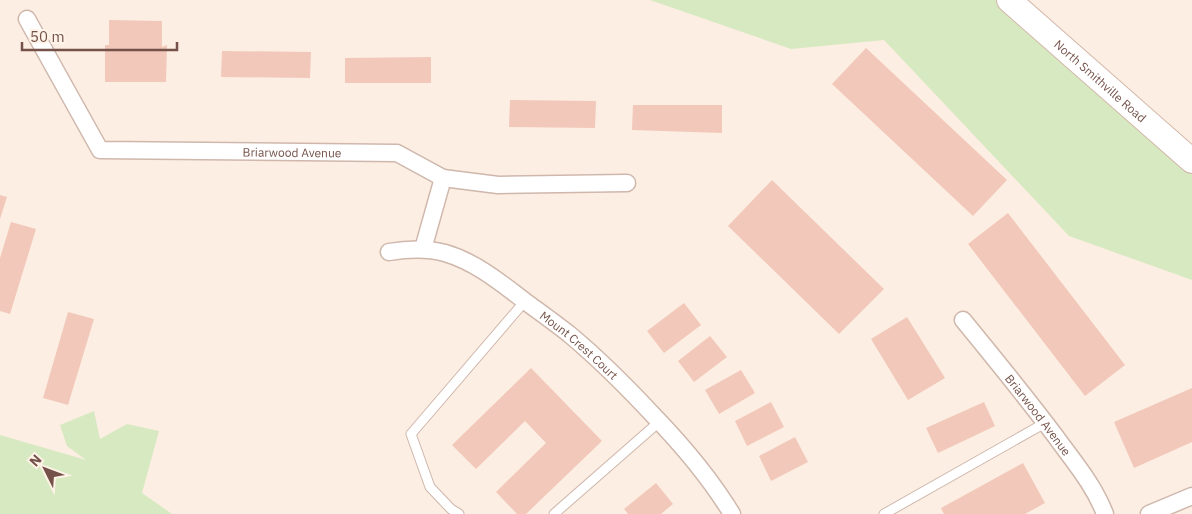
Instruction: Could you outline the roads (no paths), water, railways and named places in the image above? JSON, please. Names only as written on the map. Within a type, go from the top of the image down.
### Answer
[{"type":"main road","name":"North Smithville Road","points":[[1019,3],[1192,161]]},
{"type":"street","name":"Briarwood Avenue","points":[[27,18],[100,150],[397,153],[443,178],[498,185],[627,183]]},
{"type":"street","points":[[423,249],[443,178]]},
{"type":"street","name":"Mount Crest Court","points":[[389,252],[423,249],[445,253],[464,260],[489,274],[569,334],[618,377],[685,449],[730,511]]},
{"type":"street","name":"Briarwood Avenue","points":[[964,320],[1046,423],[1089,482],[1106,514]]},
{"type":"street","points":[[1149,514],[1192,496]]},
{"type":"lane","points":[[459,514],[451,509],[430,487],[411,434],[525,301]]},
{"type":"lane","points":[[554,514],[659,422]]},
{"type":"lane","points":[[884,514],[1046,423]]}]
